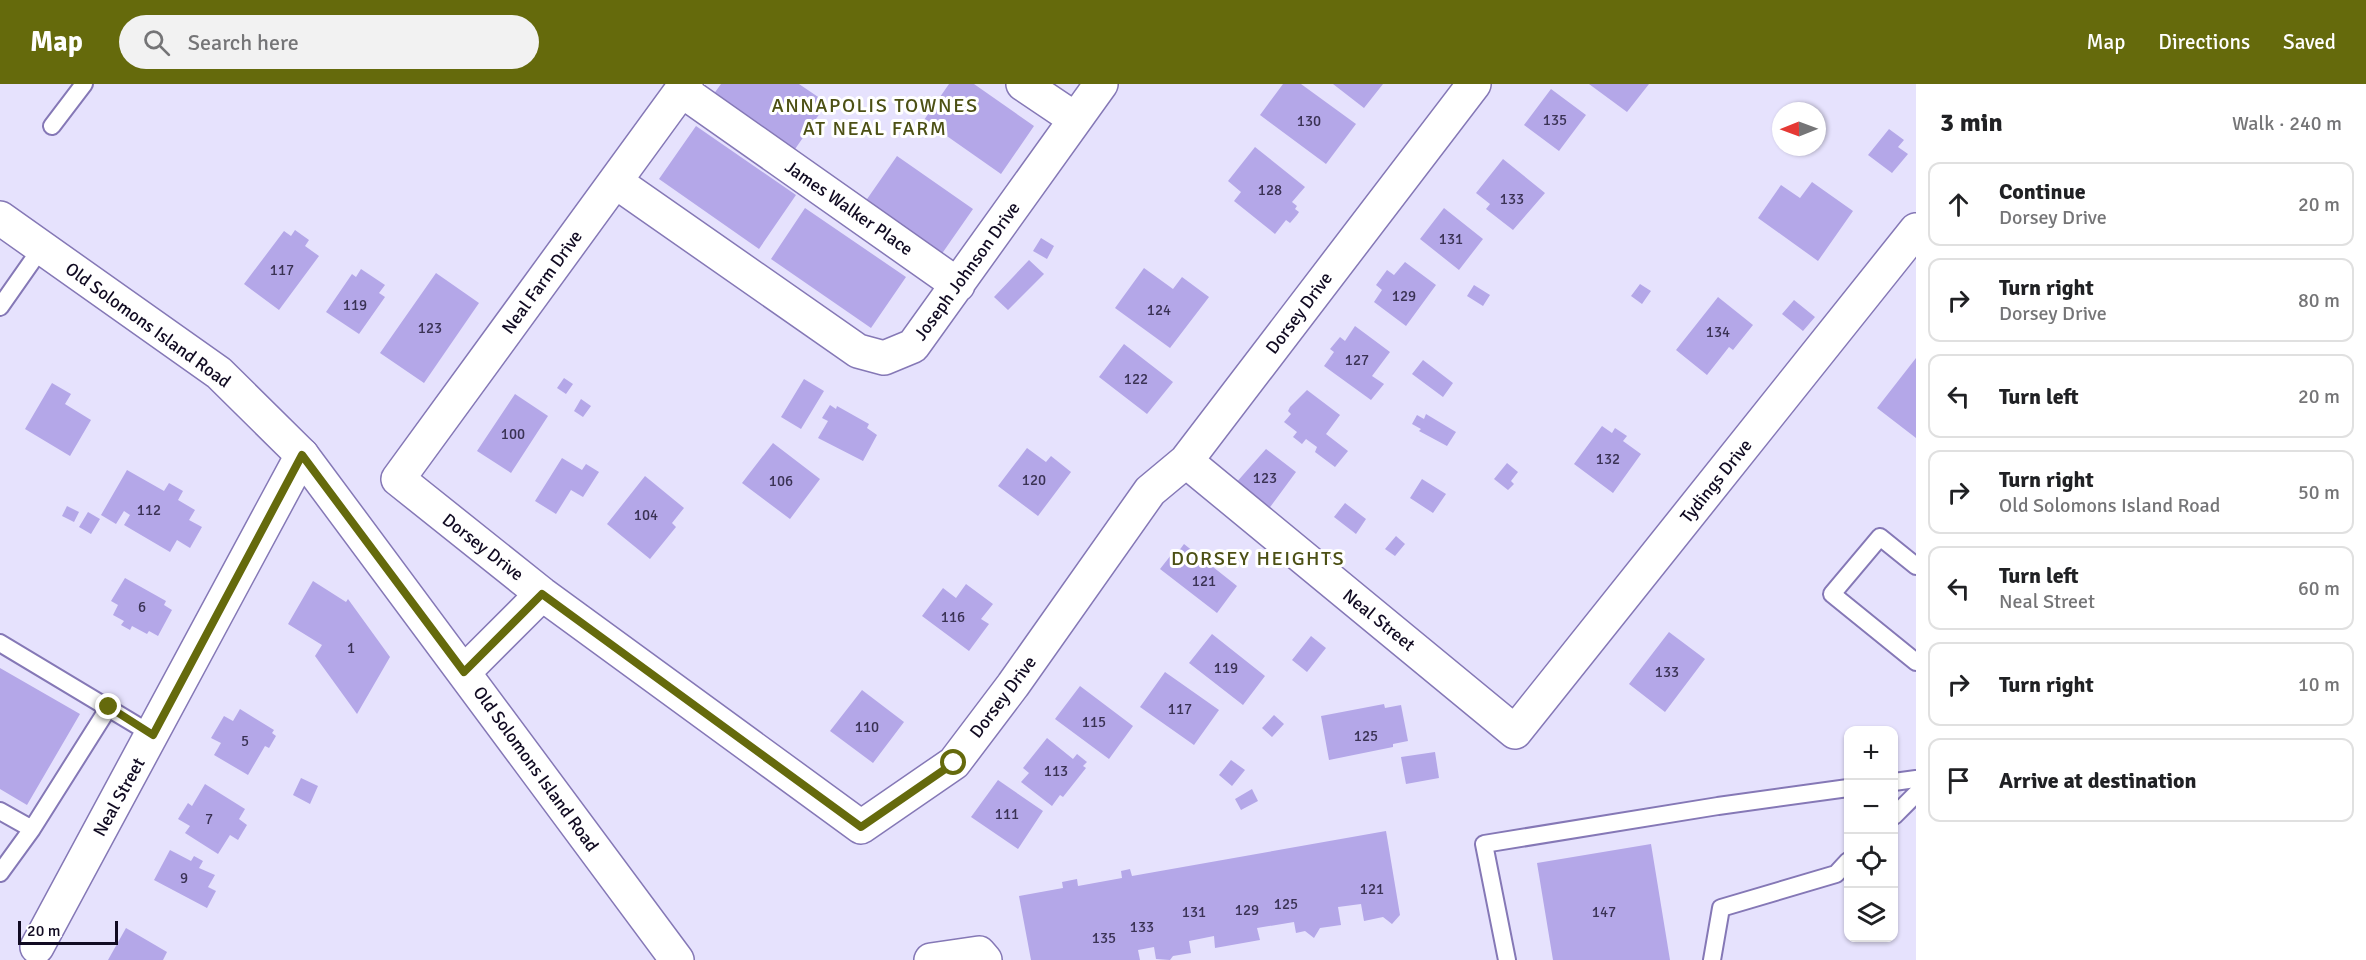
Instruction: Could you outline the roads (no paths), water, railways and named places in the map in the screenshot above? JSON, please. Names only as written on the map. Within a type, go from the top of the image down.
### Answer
[{"type":"street","points":[[1023,84],[1075,118]]},
{"type":"street","name":"Joseph Johnson Drive","points":[[616,182],[858,351],[884,358],[914,346],[1101,84]]},
{"type":"street","name":"Dorsey Drive","points":[[398,479],[542,594],[861,827],[954,763],[1013,685],[1150,491],[1186,461],[1474,84]]},
{"type":"street","name":"Neal Farm Drive","points":[[398,479],[683,87]]},
{"type":"street","name":"James Walker Place","points":[[683,87],[958,285]]},
{"type":"street","name":"Old Solomons Island Road","points":[[0,218],[219,373],[302,455],[677,960]]},
{"type":"street","name":"Tydings Drive","points":[[1515,732],[1916,230]]},
{"type":"street","name":"Neal Street","points":[[37,947],[302,455]]},
{"type":"street","name":"Neal Street","points":[[1186,461],[1515,732]]},
{"type":"street","points":[[464,672],[542,594]]},
{"type":"street","points":[[931,960],[979,953],[985,960]]},
{"type":"lane","points":[[52,126],[84,84]]},
{"type":"lane","points":[[0,307],[42,247]]},
{"type":"lane","points":[[1916,566],[1880,537],[1832,594],[1916,662]]},
{"type":"lane","points":[[0,643],[153,735]]},
{"type":"lane","points":[[0,873],[32,829],[109,707]]},
{"type":"lane","points":[[1898,781],[1916,779]]},
{"type":"lane","points":[[1507,960],[1484,844],[1718,806],[1844,789]]},
{"type":"lane","points":[[1898,811],[1916,794]]},
{"type":"lane","points":[[0,811],[32,829]]},
{"type":"lane","points":[[1712,960],[1721,908],[1836,874],[1844,865]]},
{"type":"district","name":"ANNAPOLIS TOWNES AT NEAL FARM","points":[[875,116]]},
{"type":"district","name":"DORSEY HEIGHTS","points":[[1258,558]]}]
